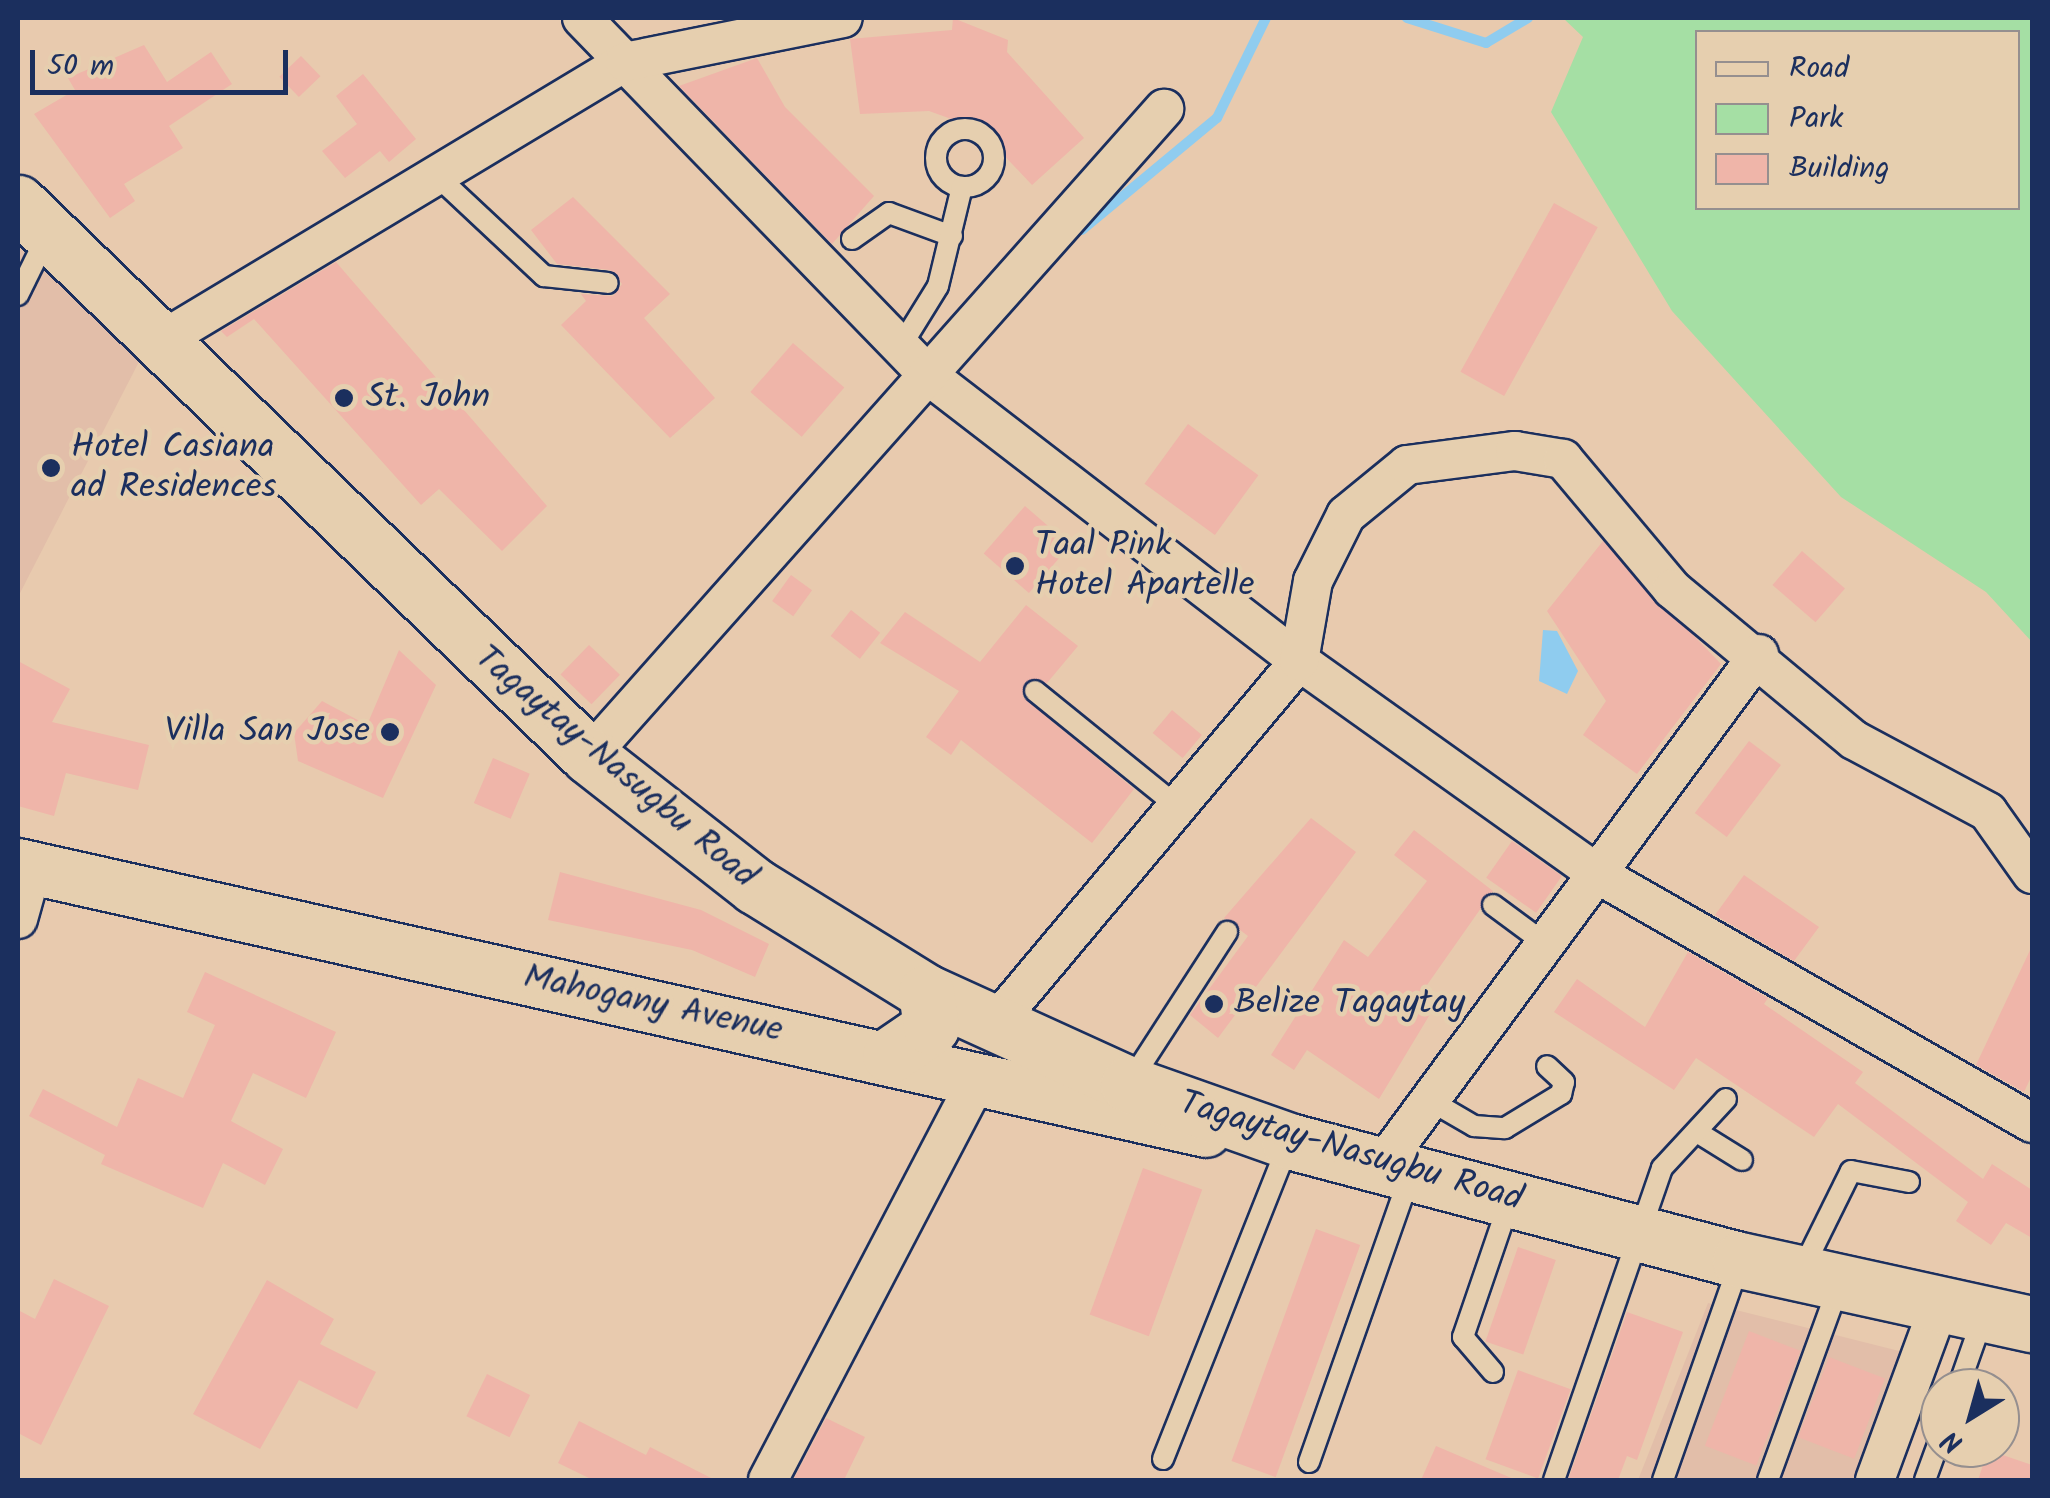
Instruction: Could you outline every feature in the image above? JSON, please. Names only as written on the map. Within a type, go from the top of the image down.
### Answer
[{"type":"main road","name":"Tagaytay-Nasugbu Road","points":[[33,218],[589,756],[755,886],[926,992],[993,1026],[1128,1084],[1289,1141],[1740,1260],[1986,1313]]},
{"type":"main road","name":"Mahogany Avenue","points":[[25,867],[890,1055],[1208,1132],[1289,1141]]},
{"type":"main road","points":[[890,1055],[931,1027],[926,992]]},
{"type":"street","points":[[582,18],[929,376],[1299,661],[1598,876],[2032,1123]]},
{"type":"street","points":[[159,342],[624,62],[844,18]]},
{"type":"street","points":[[589,756],[1164,109]]},
{"type":"street","points":[[993,1026],[1299,661],[1314,581],[1368,489],[1407,465],[1514,451],[1563,459],[1583,474],[1672,589],[1759,654],[1854,740],[1931,774],[2028,848]]},
{"type":"street","points":[[1396,1169],[1431,1101],[1759,654]]},
{"type":"street","points":[[18,919],[25,867]]},
{"type":"street","points":[[768,1480],[979,1077]]},
{"type":"street","points":[[1876,1480],[1986,1313]]},
{"type":"lane","points":[[436,175],[544,276],[608,283]]},
{"type":"lane","points":[[901,346],[938,286],[962,188]]},
{"type":"lane","points":[[852,238],[889,213],[952,236]]},
{"type":"lane","points":[[18,295],[33,218]]},
{"type":"lane","points":[[1035,691],[1176,805]]},
{"type":"lane","points":[[1493,905],[1547,944]]},
{"type":"lane","points":[[1128,1084],[1227,932]]},
{"type":"lane","points":[[1431,1101],[1474,1126],[1505,1128],[1561,1094],[1564,1082],[1547,1066]]},
{"type":"lane","points":[[1554,1480],[1662,1168],[1726,1099]]},
{"type":"lane","points":[[1697,1132],[1742,1160]]},
{"type":"lane","points":[[1163,1459],[1289,1141]]},
{"type":"lane","points":[[1308,1462],[1396,1169]]},
{"type":"lane","points":[[1768,1480],[1819,1278],[1851,1171],[1910,1182]]},
{"type":"lane","points":[[1493,1372],[1463,1337],[1510,1199]]},
{"type":"lane","points":[[1663,1480],[1740,1260]]},
{"type":"lane","points":[[1965,1368],[1986,1313]]},
{"type":"shaded area","name":"Hotel Casiana ad Residences","points":[[18,228],[144,352],[18,597]]},
{"type":"shaded area","points":[[1708,1303],[1911,1354],[1863,1480],[1638,1480]]},
{"type":"green space","points":[[1563,18],[2032,18],[2032,642],[1986,592],[1841,497],[1672,311],[1551,112],[1583,37]]},
{"type":"water","points":[[1543,630],[1557,631],[1578,671],[1567,694],[1539,681]]},
{"type":"building","points":[[953,18],[1008,40],[1007,52],[1084,138],[1032,185],[979,129],[929,111],[860,114],[850,39],[952,30]]},
{"type":"building","points":[[144,45],[167,82],[211,52],[232,84],[169,126],[183,148],[124,184],[135,201],[110,218],[34,114],[75,90],[68,78]]},
{"type":"building","points":[[301,56],[320,76],[299,97],[279,77]]},
{"type":"building","points":[[757,58],[785,107],[874,196],[832,244],[679,86]]},
{"type":"building","points":[[363,74],[416,139],[389,162],[380,151],[345,178],[322,151],[357,124],[336,96]]},
{"type":"building","points":[[573,197],[670,294],[644,318],[715,398],[670,438],[561,325],[586,301],[581,294],[613,296],[622,284],[610,270],[557,264],[531,230]]},
{"type":"building","points":[[1554,203],[1598,227],[1504,396],[1460,372]]},
{"type":"building","points":[[336,262],[547,506],[502,551],[439,489],[421,505],[254,319],[227,337],[221,331]]},
{"type":"building","points":[[793,343],[844,388],[802,437],[750,392]]},
{"type":"building","points":[[1188,424],[1258,475],[1215,535],[1145,484]]},
{"type":"building","points":[[1025,506],[1070,545],[1029,593],[984,554]]},
{"type":"building","points":[[1603,541],[1721,664],[1637,774],[1583,735],[1606,701],[1547,611]]},
{"type":"building","points":[[1802,551],[1845,588],[1815,622],[1772,585]]},
{"type":"building","points":[[791,575],[812,590],[793,616],[772,601]]},
{"type":"building","points":[[1026,605],[1078,646],[1047,683],[1025,682],[1023,697],[1134,789],[1092,843],[961,740],[951,755],[926,737],[959,691],[880,643],[905,612],[980,662]]},
{"type":"building","points":[[851,610],[880,633],[860,659],[831,636]]},
{"type":"building","points":[[589,645],[620,675],[591,704],[561,674]]},
{"type":"building","name":"Villa San Jose","points":[[399,650],[436,685],[383,798],[298,761],[294,733],[322,701],[367,725]]},
{"type":"building","points":[[18,661],[70,689],[52,722],[149,745],[138,790],[66,773],[54,816],[18,806]]},
{"type":"building","points":[[1172,710],[1202,735],[1183,758],[1153,733]]},
{"type":"building","points":[[1749,741],[1781,765],[1727,837],[1695,813]]},
{"type":"building","points":[[493,758],[530,774],[511,819],[474,803]]},
{"type":"building","points":[[1311,818],[1356,852],[1218,1038],[1190,1015],[1248,936],[1224,918]]},
{"type":"building","points":[[1414,830],[1493,891],[1420,995],[1435,1006],[1379,1099],[1307,1050],[1294,1070],[1271,1055],[1344,940],[1368,957],[1427,881],[1394,855]]},
{"type":"building","points":[[1512,841],[1562,876],[1536,913],[1486,878]]},
{"type":"building","points":[[560,872],[701,910],[769,944],[755,977],[692,950],[548,920]]},
{"type":"building","points":[[1744,875],[1819,927],[1794,961],[1715,915]]},
{"type":"building","points":[[2032,946],[2032,1075],[2024,1092],[1976,1065]]},
{"type":"building","points":[[1688,952],[1768,998],[1764,1004],[1863,1072],[1855,1083],[1983,1179],[1992,1164],[2032,1190],[2032,1238],[2006,1223],[1991,1245],[1956,1221],[1968,1202],[1838,1104],[1814,1137],[1696,1058],[1674,1090],[1554,1012],[1577,979],[1645,1027]]},
{"type":"building","points":[[205,972],[336,1032],[306,1098],[253,1073],[231,1121],[283,1149],[265,1185],[223,1163],[203,1208],[101,1164],[105,1155],[29,1116],[43,1089],[117,1127],[138,1078],[183,1098],[215,1025],[187,1012]]},
{"type":"building","points":[[1143,1168],[1202,1190],[1149,1336],[1090,1315]]},
{"type":"building","points":[[1316,1229],[1360,1245],[1276,1477],[1232,1461]]},
{"type":"building","points":[[1518,1247],[1556,1260],[1523,1355],[1485,1342]]},
{"type":"building","points":[[54,1279],[109,1306],[41,1445],[18,1433],[18,1310],[35,1319]]},
{"type":"building","points":[[267,1280],[334,1319],[320,1344],[376,1372],[357,1409],[299,1380],[260,1449],[193,1414]]},
{"type":"building","points":[[1627,1312],[1683,1332],[1637,1460],[1627,1456],[1618,1480],[1568,1480]]},
{"type":"building","points":[[1749,1331],[1800,1351],[1756,1466],[1705,1446]]},
{"type":"building","points":[[1829,1357],[1885,1379],[1854,1459],[1798,1437]]},
{"type":"building","points":[[1518,1370],[1571,1389],[1538,1478],[1486,1459]]},
{"type":"building","points":[[487,1374],[530,1395],[510,1437],[466,1416]]},
{"type":"building","points":[[826,1418],[865,1437],[844,1480],[793,1480]]},
{"type":"building","points":[[579,1421],[646,1455],[650,1447],[715,1480],[593,1480],[558,1463]]},
{"type":"building","points":[[1436,1446],[1516,1480],[1421,1480]]},
{"type":"building","points":[[2020,1461],[2032,1465],[2032,1480],[1978,1480],[1982,1468],[2020,1468]]},
{"type":"waterway","points":[[1082,230],[1217,118],[1266,18]]},
{"type":"waterway","points":[[1407,18],[1486,43],[1528,18]]},
{"type":"place","name":"St. John","points":[[344,398]]},
{"type":"place","name":"Hotel Casiana ad Residences","points":[[51,468]]},
{"type":"place","name":"Taal Pink Hotel Apartelle","points":[[1015,566]]},
{"type":"place","name":"Villa San Jose","points":[[390,732]]},
{"type":"place","name":"Belize Tagaytay","points":[[1214,1004]]}]
